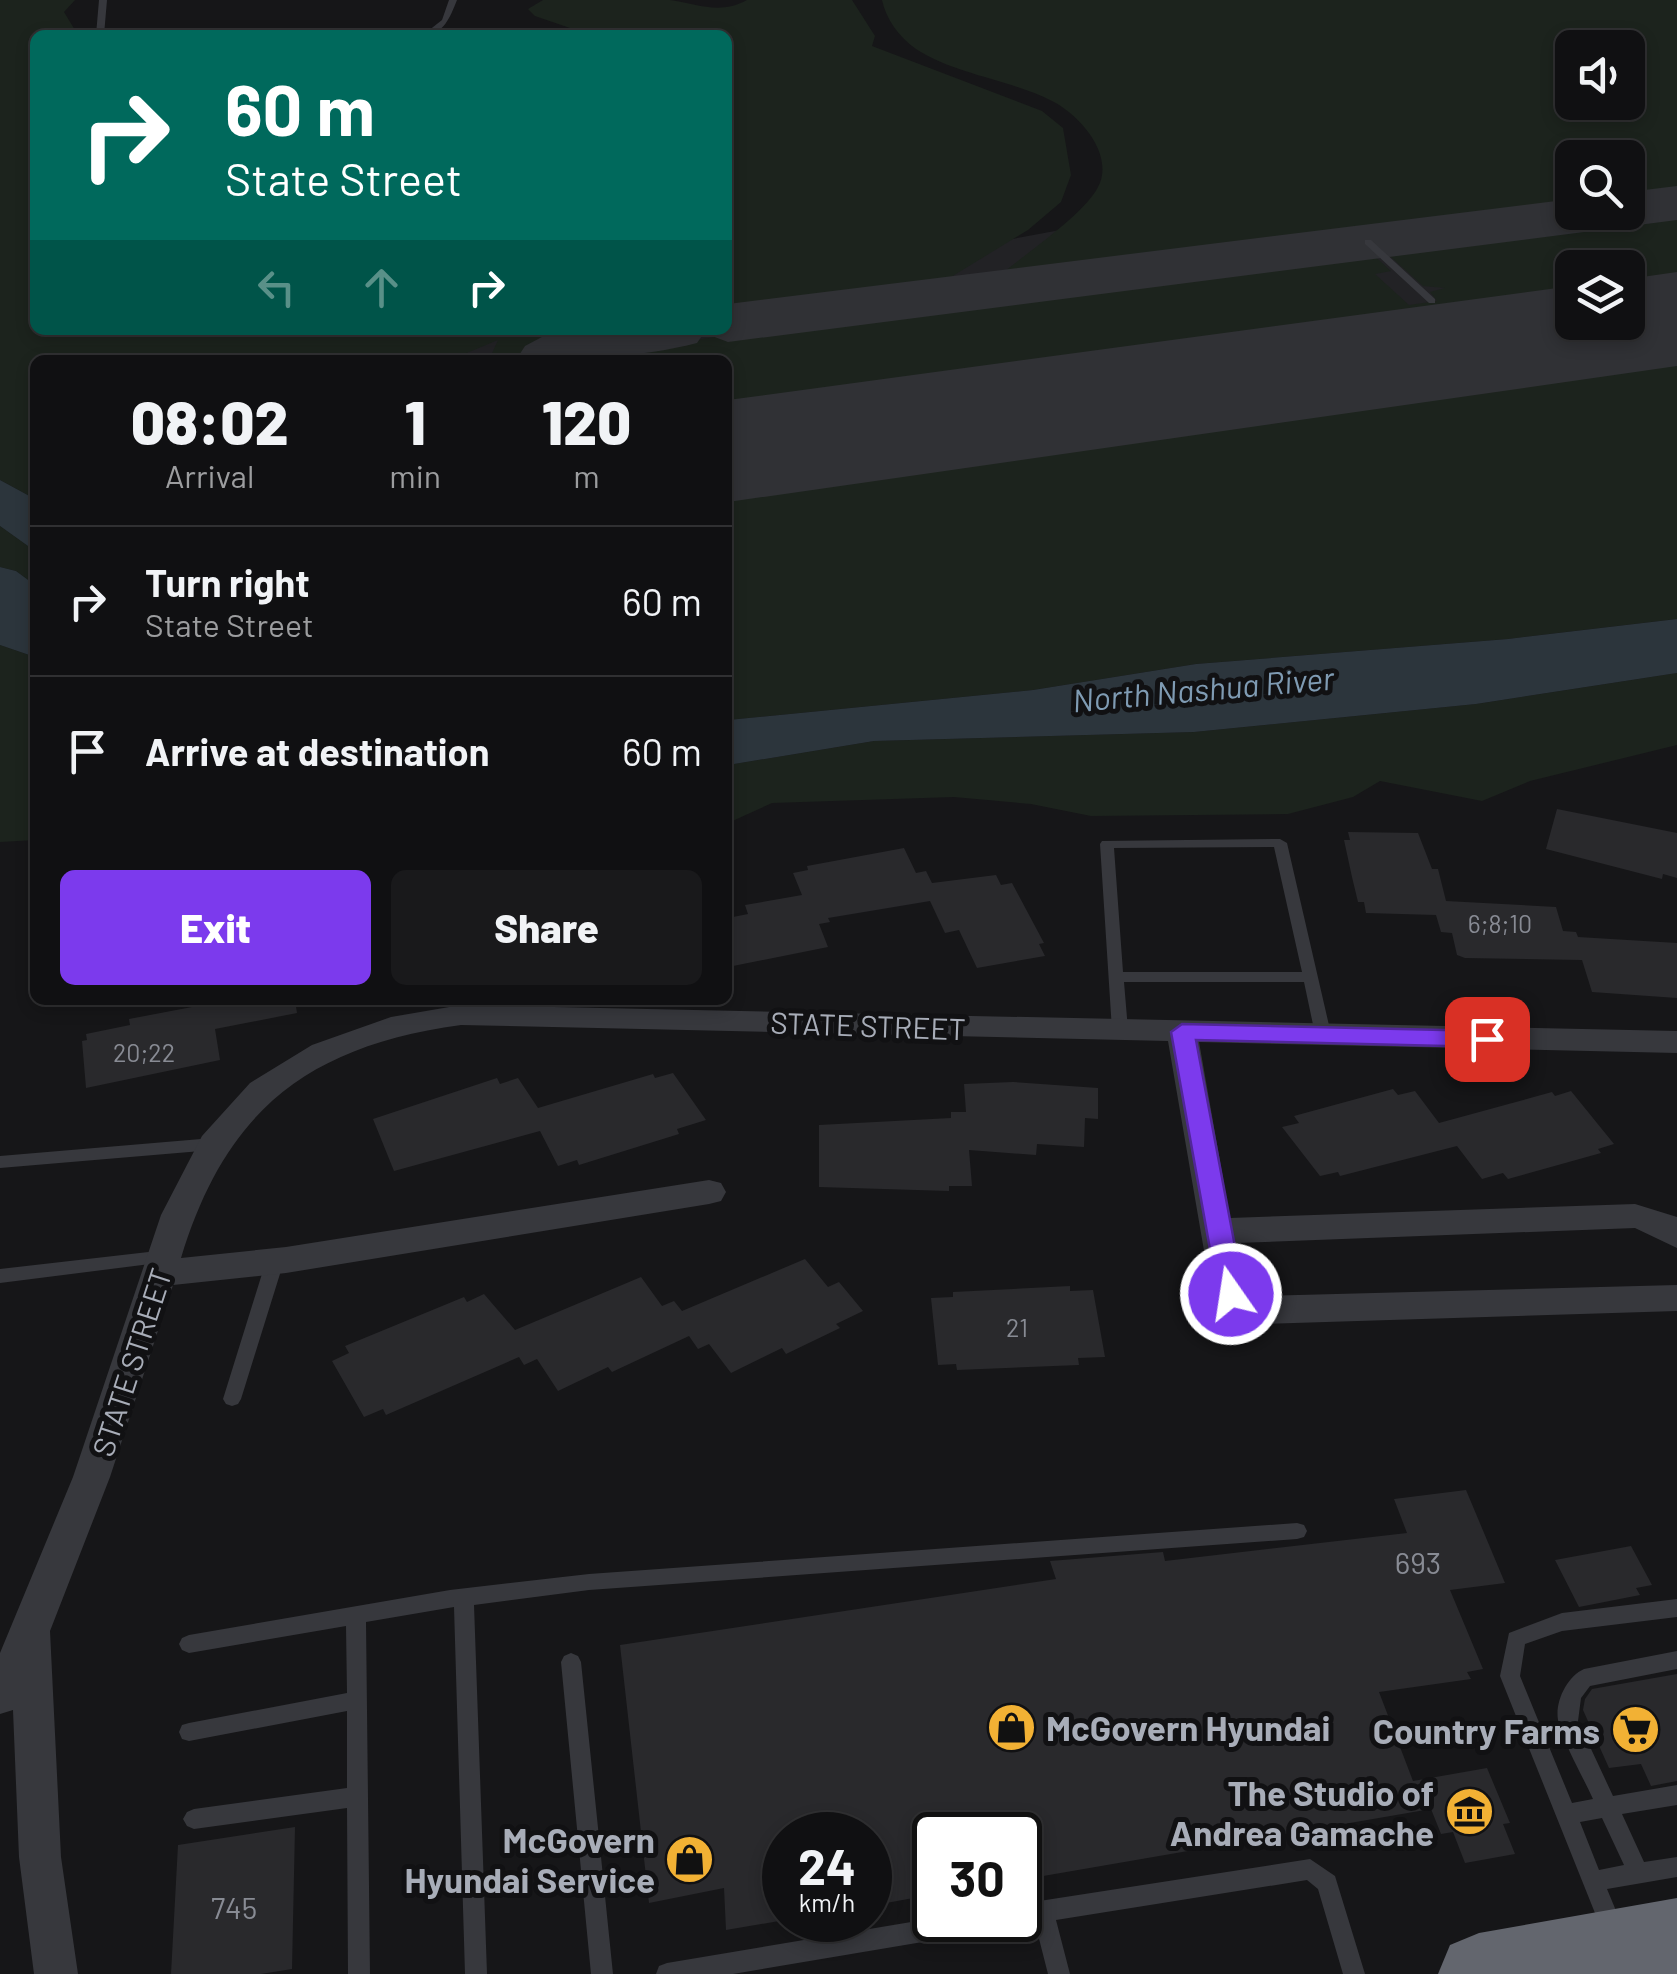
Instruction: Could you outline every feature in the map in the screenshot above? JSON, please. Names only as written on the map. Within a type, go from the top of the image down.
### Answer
[{"type":"highway","points":[[1480,1974],[1632,1923]]},
{"type":"street","name":"STATE STREET","points":[[0,1696],[33,1628],[89,1491],[185,1196],[212,1144],[240,1110],[312,1058],[364,1034],[460,1008],[615,1010],[1182,1032],[1677,1042]]},
{"type":"street","points":[[1182,1032],[1216,1231],[1231,1294],[1242,1306],[1259,1310],[1677,1298]]},
{"type":"street","points":[[164,1264],[275,1262],[709,1192]]},
{"type":"street","points":[[1216,1231],[1635,1216],[1659,1222],[1677,1235]]},
{"type":"street","points":[[33,1628],[33,1756],[40,1856],[56,1974]]},
{"type":"lane","points":[[100,30],[103,0]]},
{"type":"lane","points":[[433,30],[445,21],[453,0]]},
{"type":"lane","points":[[1368,242],[1432,301]]},
{"type":"lane","points":[[1120,1030],[1107,844],[1280,842],[1323,1034]]},
{"type":"lane","points":[[1116,977],[1310,977]]},
{"type":"lane","points":[[0,1162],[212,1144]]},
{"type":"lane","points":[[232,1399],[275,1262]]},
{"type":"lane","points":[[0,1276],[164,1264]]},
{"type":"lane","points":[[189,1644],[464,1598],[588,1582],[1297,1531]]},
{"type":"lane","points":[[464,1598],[476,1974]]},
{"type":"lane","points":[[1632,1923],[1566,1814],[1510,1676],[1516,1639],[1562,1622],[1677,1608]]},
{"type":"lane","points":[[356,1618],[359,1974]]},
{"type":"lane","points":[[1632,1923],[1609,1806],[1568,1721],[1570,1697],[1584,1678],[1677,1660]]},
{"type":"lane","points":[[572,1662],[602,1974]]},
{"type":"lane","points":[[189,1732],[356,1700]]},
{"type":"lane","points":[[1566,1814],[1677,1796]]},
{"type":"lane","points":[[194,1819],[358,1797]]},
{"type":"lane","points":[[1632,1923],[1677,1867]]},
{"type":"lane","points":[[1042,1911],[1310,1869],[1327,1883],[1354,1974]]},
{"type":"lane","points":[[667,1974],[912,1933]]},
{"type":"lane","points":[[1042,1936],[1059,1974]]},
{"type":"shaded area","points":[[0,0],[75,0],[64,12],[75,30],[30,30],[30,335],[575,335],[550,341],[534,355],[491,355],[498,340],[462,355],[30,355],[30,496],[0,480]]},
{"type":"shaded area","points":[[543,0],[670,0],[718,8],[747,0],[852,0],[875,36],[872,46],[1042,111],[1063,128],[1071,175],[1061,202],[1028,230],[933,288],[732,313],[732,30],[565,30],[570,28],[535,16],[528,9]]},
{"type":"shaded area","points":[[882,0],[1677,0],[1677,194],[1645,198],[1645,140],[1555,140],[1555,209],[995,279],[1091,198],[1102,175],[1098,149],[1083,126],[1063,107],[932,58],[916,49],[894,27]]},
{"type":"shaded area","points":[[1677,115],[1677,568],[732,636],[732,355],[426,355],[521,335],[732,335],[732,291]]},
{"type":"shaded area","points":[[1645,218],[1677,218],[1677,293],[1645,298],[1645,250],[1555,250],[1555,309],[732,421],[732,355],[628,355],[668,344],[855,316],[1368,250],[1391,271],[1375,274],[1409,305],[1437,301],[1430,292],[1445,288],[1423,286],[1382,249],[1555,229],[1645,230]]},
{"type":"shaded area","points":[[1677,347],[1677,619],[1508,639],[1196,664],[1033,690],[732,720],[732,481]]},
{"type":"shaded area","points":[[0,526],[30,547],[30,581],[16,571],[0,567]]},
{"type":"shaded area","points":[[0,645],[30,655],[30,840],[0,842]]},
{"type":"shaded area","points":[[1677,673],[1677,745],[1530,781],[1482,801],[1380,781],[1353,797],[1288,814],[1091,816],[1031,804],[954,797],[772,803],[732,821],[732,764],[874,741],[1194,732],[1476,704]]},
{"type":"water","points":[[0,480],[30,496],[30,547],[0,526]]},
{"type":"water","points":[[0,567],[16,571],[30,581],[30,655],[0,645]]},
{"type":"water","name":"North Nashua River","points":[[1677,619],[1677,673],[1476,704],[1194,732],[874,741],[732,764],[732,720],[1033,690],[1196,664],[1508,639]]},
{"type":"building","points":[[1557,809],[1677,833],[1677,878],[1663,874],[1662,879],[1546,849]]},
{"type":"building","points":[[1348,832],[1418,833],[1432,869],[1438,869],[1446,901],[1556,907],[1563,931],[1576,932],[1578,937],[1677,943],[1677,998],[1592,992],[1582,960],[1465,958],[1457,955],[1452,933],[1441,932],[1436,915],[1366,913],[1364,902],[1358,902],[1352,877],[1344,840],[1350,840]]},
{"type":"building","points":[[904,848],[916,873],[926,871],[932,883],[996,875],[1001,885],[1012,883],[1044,943],[1039,944],[1045,956],[977,968],[959,930],[945,933],[930,901],[828,918],[830,922],[819,924],[828,947],[732,966],[732,917],[748,914],[745,905],[802,895],[793,873],[808,870],[807,866]]},
{"type":"building","points":[[296,1005],[297,1013],[215,1029],[220,1060],[86,1088],[82,1041],[87,1040],[86,1034],[130,1025],[129,1019],[192,1007]]},
{"type":"building","points":[[673,1073],[706,1120],[677,1129],[679,1134],[579,1165],[577,1160],[558,1166],[540,1131],[394,1171],[373,1119],[497,1078],[500,1084],[518,1078],[538,1108],[653,1074],[655,1078]]},
{"type":"building","points":[[1013,1082],[1098,1088],[1098,1119],[1085,1118],[1084,1147],[1037,1144],[1036,1155],[969,1150],[972,1186],[949,1186],[949,1191],[819,1187],[819,1125],[951,1118],[951,1112],[966,1112],[964,1084]]},
{"type":"building","points":[[1393,1089],[1398,1095],[1415,1091],[1439,1123],[1552,1092],[1555,1096],[1571,1091],[1614,1144],[1598,1149],[1601,1153],[1508,1179],[1503,1173],[1482,1179],[1457,1146],[1340,1176],[1338,1172],[1320,1176],[1282,1127],[1299,1123],[1294,1116]]},
{"type":"building","points":[[805,1259],[828,1287],[839,1282],[863,1311],[836,1324],[840,1328],[786,1354],[782,1348],[731,1373],[709,1344],[698,1349],[689,1336],[612,1372],[608,1367],[558,1391],[537,1359],[524,1365],[519,1357],[386,1415],[383,1409],[364,1417],[332,1361],[349,1353],[345,1346],[464,1297],[467,1302],[484,1294],[515,1330],[641,1277],[662,1306],[674,1301],[682,1311]]},
{"type":"building","points":[[1070,1286],[1070,1291],[1093,1290],[1105,1357],[1078,1358],[1079,1365],[957,1370],[956,1364],[938,1365],[931,1298],[953,1297],[953,1292]]},
{"type":"building","name":"McGovern Hyundai","points":[[1466,1490],[1505,1583],[1450,1590],[1483,1669],[1467,1672],[1471,1679],[1379,1692],[1413,1781],[1487,1768],[1510,1823],[1503,1824],[1515,1854],[1465,1863],[1453,1832],[1441,1834],[1431,1809],[1042,1876],[1042,1812],[912,1812],[912,1898],[892,1902],[892,1812],[762,1812],[762,1924],[726,1930],[724,1888],[649,1903],[620,1645],[1056,1579],[1050,1561],[1163,1552],[1165,1561],[1407,1533],[1394,1499]]},
{"type":"building","points":[[1631,1546],[1652,1585],[1636,1588],[1640,1595],[1579,1607],[1555,1560]]},
{"type":"building","name":"Country Farms","points":[[1677,1674],[1677,1781],[1651,1786],[1641,1764],[1609,1768],[1583,1710],[1592,1689]]},
{"type":"building","points":[[295,1827],[292,1969],[261,1974],[171,1974],[178,1845]]},
{"type":"taxiway","points":[[1645,207],[1677,203]]},
{"type":"taxiway","points":[[732,322],[1555,218]]},
{"type":"taxiway","points":[[555,355],[575,344],[618,335]]},
{"type":"runway","points":[[732,450],[1677,319]]},
{"type":"place","name":"McGovern Hyundai","points":[[1011,1727]]},
{"type":"place","name":"Country Farms","points":[[1635,1730]]},
{"type":"place","name":"The Studio of Andrea Gamache","points":[[1469,1812]]},
{"type":"place","name":"McGovern Hyundai Service","points":[[690,1859]]},
{"type":"route","points":[[1231,1294],[1208,1189],[1182,1032],[1487,1039]]}]
